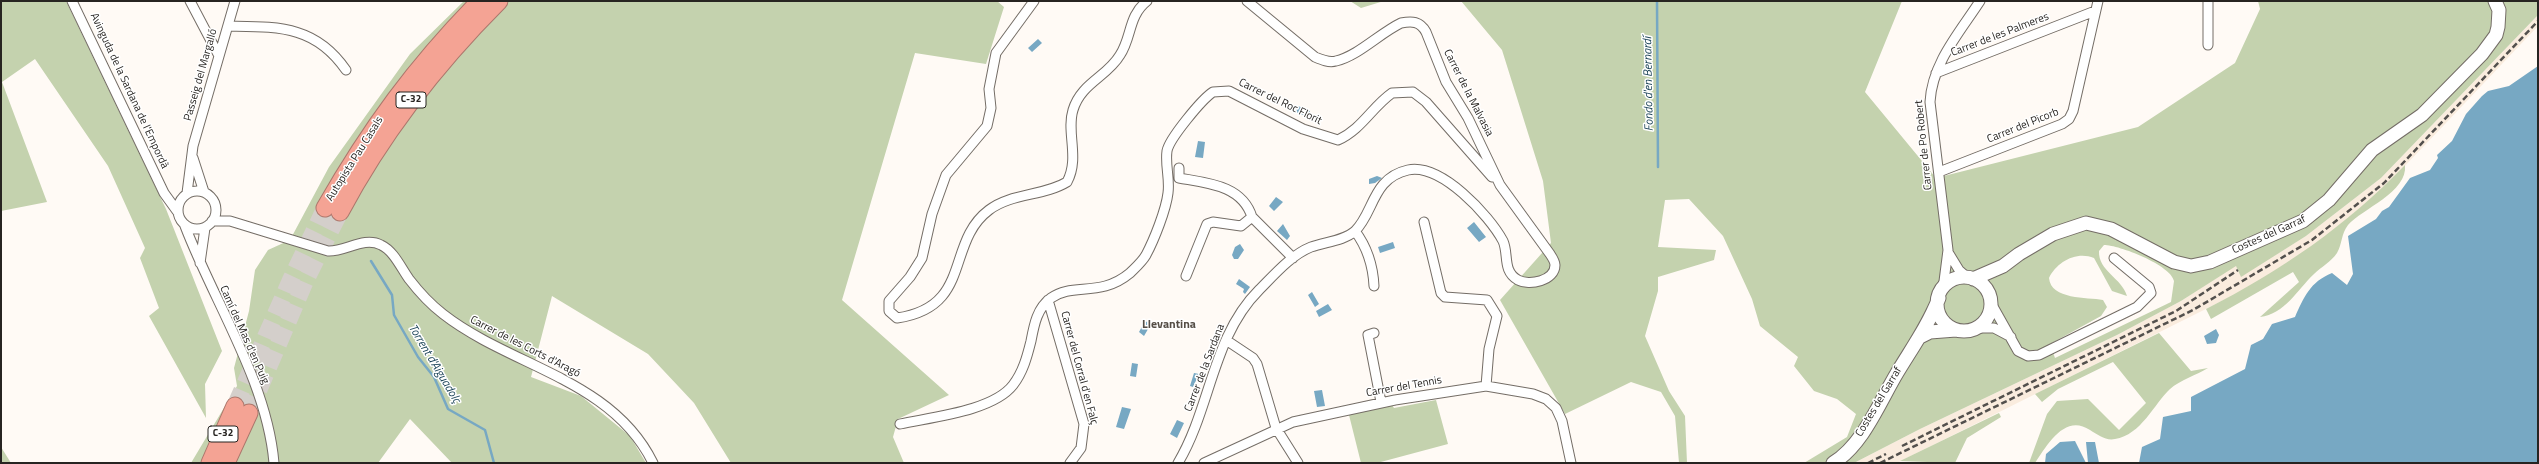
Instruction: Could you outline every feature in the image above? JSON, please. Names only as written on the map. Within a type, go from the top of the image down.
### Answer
[{"type":"highway","name":"Autopista Pau Casals","points":[[480,1],[433,50],[405,84],[359,150],[332,210],[364,168],[421,87],[499,1]]},
{"type":"highway","name":"C-32","points":[[210,463],[242,410],[226,463]]},
{"type":"main road","name":"Costes del Garraf","points":[[1971,279],[2002,266],[2019,254],[2054,234],[2086,223],[2111,229],[2174,262],[2191,266],[2210,262],[2303,221],[2329,200],[2372,150],[2422,115],[2482,54],[2496,35],[2499,10],[2495,1]]},
{"type":"main road","points":[[1920,337],[1930,332],[1956,330],[1966,331],[1977,328],[1988,318],[1990,300],[2002,266]]},
{"type":"main road","points":[[1956,330],[1941,317],[1941,293],[1954,280],[1971,279],[1984,286],[1990,300]]},
{"type":"main road","name":"Costes del Garraf","points":[[1833,463],[1858,438],[1920,337],[1941,293]]},
{"type":"street","name":"Avinguda de la Sardana de l'Empordà","points":[[72,1],[164,193],[177,211]]},
{"type":"street","points":[[190,1],[219,56]]},
{"type":"street","name":"Passeig del Margalló","points":[[184,196],[192,155],[235,1]]},
{"type":"street","points":[[1034,1],[996,53],[989,89],[991,108],[986,126],[946,175],[932,214],[922,258],[910,277],[889,301],[889,311],[897,318],[931,307],[940,301],[972,231],[989,210],[1067,182],[1070,175],[1072,162],[1072,111],[1076,100],[1083,89],[1109,68],[1120,55],[1133,18],[1147,1]]},
{"type":"street","name":"Carrer de la Malvasia","points":[[1247,1],[1315,57],[1329,62],[1336,61],[1349,55],[1393,27],[1417,22],[1426,32],[1446,82],[1468,118],[1500,185],[1553,259],[1555,264],[1553,272],[1548,278],[1528,282],[1518,280],[1507,268],[1506,250],[1502,241],[1476,207],[1437,174],[1420,170],[1409,170],[1389,179],[1381,187],[1355,231]]},
{"type":"street","name":"Carrer de Po Robert","points":[[1941,293],[1948,250],[1930,102],[1931,89],[1936,73],[1946,51],[1980,1]]},
{"type":"street","name":"Carrer del Picorb","points":[[1939,172],[2062,124],[2069,119],[2075,104],[2098,1]]},
{"type":"street","points":[[2208,1],[2208,45]]},
{"type":"street","name":"Carrer de les Palmeres","points":[[1936,73],[2095,11]]},
{"type":"street","points":[[228,26],[277,28],[299,33],[320,42],[335,55],[346,70]]},
{"type":"street","name":"Carrer del Roc Florit","points":[[1048,300],[1060,293],[1111,286],[1130,273],[1145,257],[1168,194],[1167,149],[1192,111],[1213,92],[1229,91],[1303,129],[1338,140],[1348,136],[1392,93],[1414,92],[1426,102],[1500,185]]},
{"type":"street","points":[[192,155],[204,192]]},
{"type":"street","points":[[1179,168],[1179,178],[1226,187],[1250,210],[1252,217],[1293,258]]},
{"type":"street","points":[[164,193],[184,196],[195,191],[204,192],[212,198],[216,209],[230,221]]},
{"type":"street","points":[[184,196],[177,211],[184,226],[194,230],[205,228],[212,221],[216,209]]},
{"type":"street","points":[[1186,276],[1207,224],[1213,222],[1241,226],[1252,217]]},
{"type":"street","points":[[212,221],[230,221]]},
{"type":"street","name":"Carrer de les Corts d'Aragó","points":[[230,221],[336,251],[371,242],[385,247],[422,295],[442,313],[488,344],[528,361],[600,402],[636,432],[653,463]]},
{"type":"street","points":[[1424,222],[1441,293],[1445,297],[1487,300],[1494,310],[1496,316],[1489,349],[1486,386]]},
{"type":"street","name":"Camí del Mas d'en Puig","points":[[184,226],[199,264],[247,365],[270,432],[274,463]]},
{"type":"street","points":[[199,264],[205,228]]},
{"type":"street","points":[[1355,231],[1364,243],[1373,276],[1374,286]]},
{"type":"street","name":"Carrer de la Sardana","points":[[1178,463],[1188,447],[1226,340],[1239,315],[1258,292],[1293,258],[1311,247],[1348,236],[1355,231]]},
{"type":"street","name":"Carrer de Po Robert","points":[[1948,250],[1959,270],[1971,279]]},
{"type":"street","points":[[1990,300],[2015,347],[2022,354],[2028,356],[2039,355],[2137,307],[2151,293],[2149,287],[2114,258]]},
{"type":"street","points":[[900,424],[992,401],[1012,387],[1024,366],[1037,316],[1048,300]]},
{"type":"street","name":"Carrer del Corral d'en Falç","points":[[1048,300],[1084,424],[1081,448],[1070,463]]},
{"type":"street","points":[[1977,328],[1994,328],[2011,337]]},
{"type":"street","points":[[1374,333],[1368,335],[1381,402]]},
{"type":"street","points":[[1226,340],[1253,358],[1257,364],[1276,428],[1298,463]]},
{"type":"street","name":"Carrer del Tennis","points":[[1204,463],[1276,428],[1381,402],[1486,386],[1533,394],[1546,399],[1556,408],[1562,421],[1571,463]]},
{"type":"shaded area","points":[[2538,15],[2538,26],[2377,195],[2318,243],[2250,287],[1897,463],[1854,463],[1920,429],[2117,335],[2181,301],[2236,265],[2241,276],[2306,236],[2381,178]]},
{"type":"green space","points":[[1,1],[66,1],[166,209],[222,351],[205,384],[206,418],[149,316],[159,308],[140,258],[145,248],[108,166],[35,59],[2,82],[47,202],[1,211]]},
{"type":"green space","points":[[464,1],[997,1],[1004,7],[986,64],[915,53],[842,300],[949,395],[898,419],[893,437],[904,463],[731,463],[694,403],[648,354],[552,296],[531,377],[581,396],[630,436],[646,463],[452,463],[410,419],[378,463],[191,463],[237,386],[234,368],[249,311],[255,270],[268,250],[290,240],[329,167],[410,54]]},
{"type":"green space","points":[[1350,1],[1384,1],[1361,8]]},
{"type":"green space","points":[[1461,1],[1902,1],[1865,92],[1936,178],[2138,127],[2235,63],[2260,9],[2258,1],[2538,1],[2538,15],[2381,178],[2306,236],[2241,277],[2236,266],[2181,301],[2117,335],[1920,429],[1854,463],[1804,463],[1847,437],[1856,414],[1837,399],[1814,391],[1794,366],[1798,357],[1760,326],[1752,299],[1723,236],[1689,199],[1665,200],[1658,247],[1716,250],[1714,260],[1658,277],[1658,291],[1645,336],[1669,391],[1685,416],[1687,463],[1679,463],[1675,416],[1661,392],[1631,382],[1565,414],[1500,300],[1551,243],[1543,181],[1502,50]],"holes":[[[2104,245],[2121,248],[2144,257],[2171,275],[2174,281],[2171,302],[2055,358],[2050,344],[2101,316],[2107,307],[2103,300],[2079,298],[2063,294],[2051,285],[2049,278],[2052,272],[2068,259],[2087,256],[2094,258],[2112,291],[2127,296],[2120,284],[2102,264],[2100,258],[2099,251]]]},
{"type":"green space","points":[[2405,165],[2404,175],[2399,184],[2392,192],[2348,225],[2344,232],[2339,250],[2335,256],[2314,274],[2284,306],[2269,315],[2260,317],[2299,282],[2293,272],[2211,319],[2206,309],[2260,279],[2312,246],[2360,208]]},
{"type":"green space","points":[[2159,333],[2191,371],[2208,368],[2170,389],[2140,425],[2132,432],[2115,439],[2108,439],[2081,426],[2073,425],[2065,428],[2051,440],[2035,463],[2029,463],[2047,414],[2057,401],[2088,399],[2119,430],[2146,403],[2113,362],[2058,389],[2042,402],[2035,394]]},
{"type":"green space","points":[[1436,400],[1448,444],[1377,463],[1361,463],[1349,415],[1392,405],[1394,408]]},
{"type":"green space","points":[[1999,413],[2001,417],[1967,438],[1955,463],[1900,461]]},
{"type":"green space","points":[[1,447],[11,463],[1,463]]},
{"type":"water","points":[[1038,39],[1042,43],[1032,52],[1028,48]]},
{"type":"water","points":[[2538,66],[2538,463],[2139,463],[2142,447],[2160,439],[2163,417],[2191,411],[2191,397],[2245,369],[2251,345],[2263,339],[2272,324],[2295,317],[2305,297],[2318,281],[2332,273],[2347,285],[2353,274],[2348,236],[2376,219],[2382,211],[2389,207],[2410,178],[2430,170],[2438,158],[2437,155],[2452,141],[2466,114],[2482,96],[2488,91],[2509,86]]},
{"type":"water","points":[[1298,106],[1310,111],[1308,117],[1296,112]]},
{"type":"water","points":[[1198,141],[1205,142],[1203,158],[1195,157]]},
{"type":"water","points":[[1377,176],[1382,178],[1375,183],[1369,184],[1369,179]]},
{"type":"water","points":[[1276,197],[1283,202],[1274,211],[1269,206]]},
{"type":"water","points":[[1474,222],[1486,237],[1479,242],[1467,228]]},
{"type":"water","points":[[1283,224],[1290,236],[1287,240],[1277,231]]},
{"type":"water","points":[[1393,242],[1395,248],[1380,253],[1378,247]]},
{"type":"water","points":[[1240,244],[1244,250],[1238,259],[1234,259],[1232,255],[1235,247]]},
{"type":"water","points":[[1239,279],[1250,287],[1245,294],[1243,292],[1244,289],[1236,284]]},
{"type":"water","points":[[1312,292],[1319,304],[1315,307],[1308,295]]},
{"type":"water","points":[[1328,304],[1332,310],[1319,317],[1316,311]]},
{"type":"water","points":[[1145,321],[1151,324],[1144,336],[1139,332]]},
{"type":"water","points":[[2216,329],[2219,335],[2216,343],[2207,344],[2204,336]]},
{"type":"water","points":[[1132,363],[1138,364],[1136,377],[1130,376]]},
{"type":"water","points":[[1194,373],[1199,374],[1193,387],[1190,386]]},
{"type":"water","points":[[1322,390],[1325,406],[1317,407],[1314,391]]},
{"type":"water","points":[[1122,407],[1131,409],[1124,429],[1116,427]]},
{"type":"water","points":[[1177,420],[1184,423],[1177,438],[1170,434]]},
{"type":"water","points":[[2075,441],[2086,463],[2045,463],[2046,454],[2060,442]]},
{"type":"water","points":[[2086,442],[2095,442],[2099,463],[2088,463]]},
{"type":"waterway","name":"Fondo d'en Bernardí","points":[[1657,1],[1658,167]]},
{"type":"waterway","name":"Torrent d'Aiguadolç","points":[[371,261],[392,295],[394,315],[418,357],[434,377],[448,409],[485,430],[494,463]]},
{"type":"tunnel","points":[[235,406],[291,279],[325,208]]},
{"type":"tunnel","points":[[249,413],[305,282],[340,212]]},
{"type":"railway","points":[[1880,463],[2193,310],[2312,240],[2384,183],[2538,21]]},
{"type":"railway","points":[[1902,446],[2176,311],[2238,270]]},
{"type":"railway","points":[[1868,463],[1886,454]]},
{"type":"district","name":"Llevantina","points":[[1169,325]]}]
